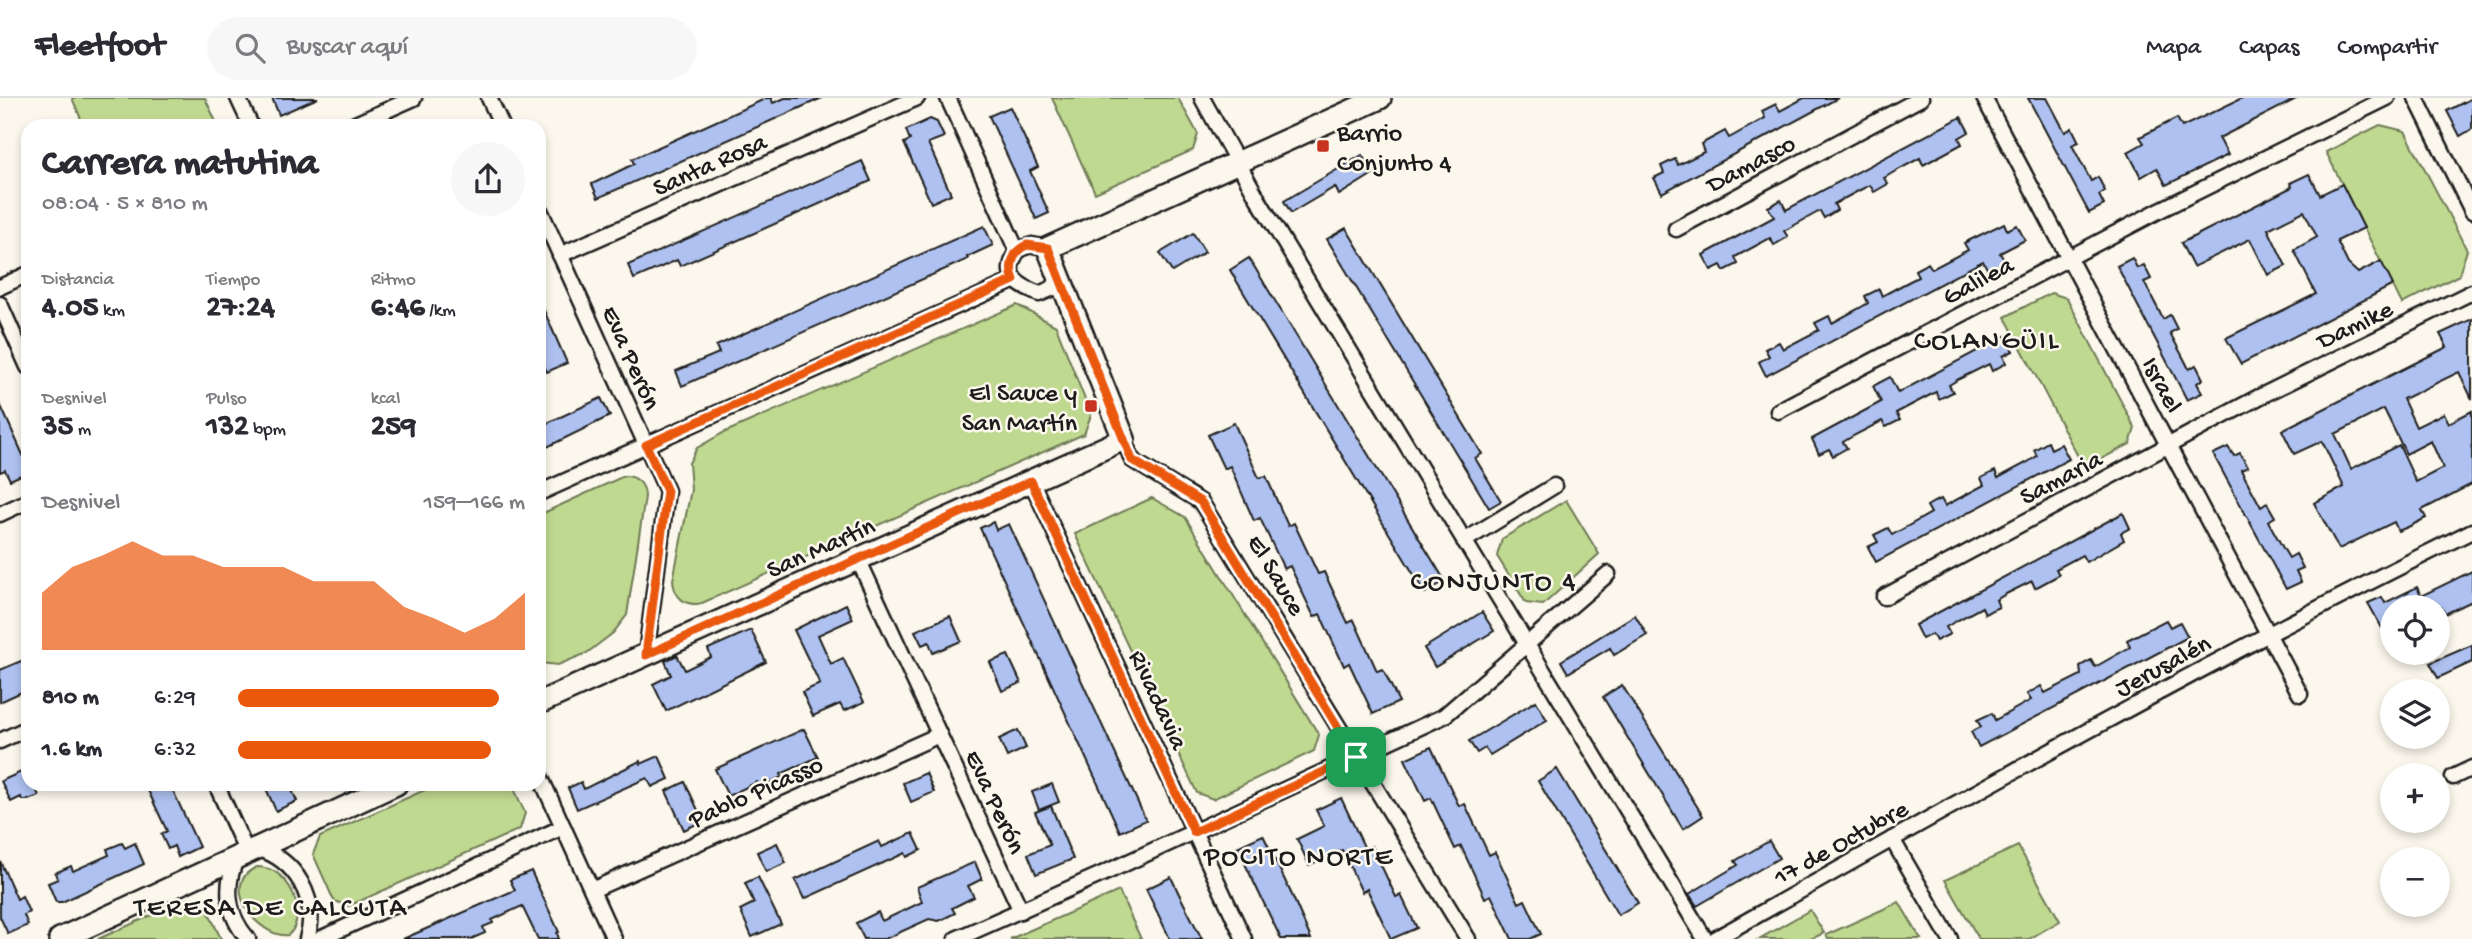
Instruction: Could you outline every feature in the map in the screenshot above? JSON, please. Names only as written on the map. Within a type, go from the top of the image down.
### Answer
[{"type":"street","points":[[239,98],[248,119]]},
{"type":"street","points":[[367,119],[414,98]]},
{"type":"street","points":[[489,98],[499,119]]},
{"type":"street","name":"Santa Rosa","points":[[560,255],[917,98]]},
{"type":"street","points":[[948,98],[1017,251]]},
{"type":"street","points":[[1202,98],[1704,939]]},
{"type":"street","points":[[1059,277],[1053,288],[1040,294],[1019,285],[1014,280],[1011,268],[1017,251],[1027,245],[1048,248],[1380,98]]},
{"type":"street","name":"Damasco","points":[[1675,229],[1921,98]]},
{"type":"street","name":"Israel","points":[[1984,98],[2300,694]]},
{"type":"street","name":"Galilea","points":[[1778,411],[2161,210],[2387,98]]},
{"type":"street","points":[[2416,98],[2472,211]]},
{"type":"street","name":"Eva Perón","points":[[546,224],[667,491],[646,655]]},
{"type":"street","name":"El Sauce","points":[[1048,248],[1132,460],[1201,502],[1468,939]]},
{"type":"street","points":[[0,287],[21,277]]},
{"type":"street","points":[[546,490],[1014,280]]},
{"type":"street","name":"Damike","points":[[2259,397],[2472,292]]},
{"type":"street","points":[[0,304],[21,351]]},
{"type":"street","name":"Samaria","points":[[1884,597],[2259,397]]},
{"type":"street","name":"San Martín","points":[[546,700],[1124,439]]},
{"type":"street","name":"Rivadavia","points":[[1031,481],[1244,939]]},
{"type":"street","points":[[1464,541],[1554,486]]},
{"type":"street","points":[[0,514],[21,504]]},
{"type":"street","name":"Jerusalén","points":[[1988,786],[2359,586],[2472,531]]},
{"type":"street","name":"Eva Perón","points":[[858,559],[1021,911]]},
{"type":"street","points":[[956,939],[1444,716],[1608,574]]},
{"type":"street","points":[[0,741],[21,731]]},
{"type":"street","name":"Pablo Picasso","points":[[592,890],[939,735]]},
{"type":"street","points":[[2453,777],[2472,768]]},
{"type":"street","name":"17 de Octubre","points":[[1715,939],[1988,786]]},
{"type":"street","points":[[546,789],[614,939]]},
{"type":"street","points":[[219,791],[247,853]]},
{"type":"street","points":[[60,939],[381,791]]},
{"type":"street","points":[[320,939],[563,827]]},
{"type":"street","points":[[1892,839],[1950,939]]},
{"type":"street","points":[[247,853],[229,880],[229,894],[235,920],[248,939]]},
{"type":"street","points":[[247,853],[275,856],[286,863],[302,882],[310,905],[311,918],[307,939]]},
{"type":"green space","points":[[72,98],[205,98],[215,119],[81,119]]},
{"type":"green space","points":[[1052,98],[1178,98],[1198,134],[1193,150],[1095,193]]},
{"type":"green space","points":[[2380,125],[2405,131],[2467,250],[2459,275],[2402,304],[2326,152]]},
{"type":"green space","points":[[2051,293],[2067,298],[2135,428],[2130,444],[2084,468],[2005,317]]},
{"type":"green space","points":[[1017,305],[1056,326],[1091,415],[1084,434],[702,603],[686,602],[678,596],[673,580],[691,490],[689,463],[697,448],[723,433]]},
{"type":"green space","points":[[624,476],[633,477],[644,488],[645,497],[627,615],[613,633],[587,653],[558,665],[546,664],[546,512]]},
{"type":"green space","points":[[1152,498],[1185,517],[1319,735],[1314,751],[1213,799],[1197,793],[1075,534]]},
{"type":"green space","points":[[1566,500],[1599,554],[1543,605],[1526,603],[1497,556],[1502,539]]},
{"type":"green space","points":[[422,791],[515,791],[525,813],[520,829],[349,906],[334,901],[313,854],[320,837]]},
{"type":"green space","points":[[2018,846],[2060,921],[2029,939],[1979,939],[1945,880]]},
{"type":"green space","points":[[257,867],[279,875],[294,895],[297,918],[288,935],[277,934],[265,928],[247,909],[241,885],[246,875]]},
{"type":"green space","points":[[1119,891],[1141,939],[1010,939]]},
{"type":"green space","points":[[188,899],[206,906],[221,939],[98,939]]},
{"type":"green space","points":[[1899,902],[1921,939],[1828,939],[1826,935]]},
{"type":"green space","points":[[1810,910],[1824,933],[1811,939],[1759,939]]},
{"type":"building","points":[[272,98],[318,98],[279,115]]},
{"type":"building","points":[[771,98],[773,103],[785,98],[822,98],[598,198],[592,184],[634,164],[632,159]]},
{"type":"building","points":[[1804,98],[1838,98],[1662,193],[1654,178],[1664,173],[1661,166],[1675,159],[1678,165],[1704,152],[1701,144],[1725,131],[1729,138],[1765,118],[1762,111],[1776,104],[1780,111]]},
{"type":"building","points":[[2028,98],[2047,98],[2065,132],[2072,128],[2079,142],[2072,145],[2091,181],[2098,177],[2105,191],[2099,195],[2104,205],[2089,213]]},
{"type":"building","points":[[2242,98],[2298,98],[2219,138],[2228,155],[2166,185],[2157,168],[2141,177],[2128,152],[2144,143],[2140,137],[2177,118],[2182,127]]},
{"type":"building","points":[[2472,98],[2472,129],[2460,136],[2447,111]]},
{"type":"building","points":[[1010,107],[1038,167],[1030,171],[1049,213],[1036,219],[989,116]]},
{"type":"building","points":[[1961,117],[1969,132],[1959,138],[1962,144],[1923,165],[1920,158],[1894,172],[1884,178],[1888,184],[1874,192],[1870,185],[1860,190],[1834,204],[1837,210],[1824,218],[1820,211],[1784,231],[1788,237],[1774,245],[1770,238],[1735,257],[1738,264],[1724,271],[1721,265],[1711,270],[1703,255],[1774,217],[1768,207],[1781,200],[1786,210]]},
{"type":"building","points":[[930,119],[937,122],[944,137],[928,143],[951,194],[931,203],[904,143],[910,140],[906,130]]},
{"type":"building","points":[[1362,155],[1373,174],[1339,195],[1335,187],[1291,213],[1284,201]]},
{"type":"building","points":[[862,161],[871,181],[680,266],[677,260],[634,279],[628,265]]},
{"type":"building","points":[[2309,174],[2320,195],[2342,184],[2364,228],[2337,241],[2348,264],[2358,273],[2381,261],[2393,285],[2241,364],[2226,338],[2316,294],[2294,250],[2317,237],[2304,211],[2268,229],[2286,266],[2268,275],[2250,239],[2193,267],[2181,243],[2292,187],[2290,183]]},
{"type":"building","points":[[2004,223],[2007,230],[2017,225],[2025,240],[2000,253],[2008,267],[1991,276],[1983,261],[1766,376],[1759,362],[1769,356],[1765,349],[1779,342],[1783,349],[1819,330],[1815,323],[1829,316],[1832,323],[1868,303],[1865,296],[1879,289],[1882,296],[1918,277],[1915,270],[1928,263],[1932,269],[1968,250],[1964,243]]},
{"type":"building","points":[[984,226],[993,245],[967,257],[968,259],[682,386],[676,371],[719,353],[716,346]]},
{"type":"building","points":[[1346,228],[1482,454],[1475,458],[1501,501],[1489,508],[1327,239]]},
{"type":"building","points":[[1193,233],[1205,252],[1172,272],[1160,253]]},
{"type":"building","points":[[1249,258],[1445,581],[1425,593],[1230,270]]},
{"type":"building","points":[[2132,258],[2137,268],[2144,265],[2151,279],[2144,282],[2163,319],[2170,315],[2177,329],[2170,333],[2189,369],[2196,365],[2203,379],[2197,383],[2202,393],[2187,400],[2117,266]]},
{"type":"building","points":[[546,315],[567,363],[547,372],[546,370]]},
{"type":"building","points":[[2472,319],[2472,399],[2459,372],[2403,399],[2416,427],[2444,413],[2449,423],[2472,411],[2472,484],[2422,510],[2426,518],[2408,527],[2398,531],[2394,522],[2339,549],[2314,503],[2344,487],[2322,441],[2294,454],[2282,430],[2447,347],[2440,334]],"holes":[[[2384,409],[2406,454],[2431,441],[2443,468],[2416,482],[2399,445],[2351,469],[2335,434]]]},
{"type":"building","points":[[2005,336],[2013,351],[2003,356],[2006,363],[1992,371],[1989,364],[1959,379],[1949,385],[1953,392],[1939,399],[1936,392],[1896,413],[1900,420],[1886,427],[1882,421],[1853,436],[1843,442],[1847,448],[1833,456],[1829,449],[1819,454],[1812,439],[1881,402],[1873,386],[1890,377],[1898,393]]},
{"type":"building","points":[[601,398],[610,416],[546,448],[546,424]]},
{"type":"building","points":[[0,404],[21,450],[21,475],[10,480],[5,470],[0,472]]},
{"type":"building","points":[[1234,423],[1259,478],[1266,476],[1288,526],[1294,523],[1318,574],[1324,572],[1348,623],[1354,620],[1377,671],[1383,669],[1399,702],[1373,714],[1349,663],[1344,666],[1320,614],[1314,617],[1290,566],[1284,569],[1260,518],[1254,521],[1230,466],[1224,469],[1208,435]]},
{"type":"building","points":[[2048,442],[2051,449],[2061,444],[2069,459],[1876,562],[1868,547],[1878,542],[1874,535],[1888,528],[1892,535],[1931,513],[1927,506],[1941,499],[1945,506],[1984,485],[1981,478],[1995,471],[1998,478],[2037,456],[2034,450]]},
{"type":"building","points":[[2228,447],[2234,456],[2240,453],[2248,467],[2241,470],[2261,507],[2267,503],[2275,517],[2268,521],[2289,558],[2296,554],[2303,568],[2296,571],[2301,582],[2286,589],[2213,454]]},
{"type":"building","points":[[2123,513],[2130,528],[2121,533],[2124,540],[2086,562],[2082,555],[2056,569],[2059,575],[2035,588],[2032,581],[2006,594],[1996,600],[1999,607],[1985,614],[1982,607],[1956,621],[1946,627],[1950,634],[1936,641],[1932,634],[1922,639],[1915,625]]},
{"type":"building","points":[[993,522],[996,530],[1009,524],[1146,820],[1120,832],[980,528]]},
{"type":"building","points":[[2472,571],[2472,601],[2450,612],[2450,595],[2423,595]]},
{"type":"building","points":[[2417,587],[2421,595],[2401,595]]},
{"type":"building","points":[[2380,598],[2380,624],[2368,603]]},
{"type":"building","points":[[846,604],[853,619],[818,635],[831,664],[843,658],[864,702],[844,711],[840,704],[813,716],[802,692],[820,684],[794,630]]},
{"type":"building","points":[[1482,612],[1494,631],[1435,667],[1424,648]]},
{"type":"building","points":[[1635,615],[1647,635],[1614,655],[1610,648],[1568,673],[1561,661]]},
{"type":"building","points":[[950,616],[961,641],[933,653],[929,642],[922,645],[915,631]]},
{"type":"building","points":[[2166,620],[2170,627],[2180,622],[2188,637],[1979,747],[1971,732],[1981,727],[1977,720],[1992,713],[1995,720],[2031,700],[2027,694],[2041,686],[2045,693],[2081,675],[2080,666],[2091,660],[2095,667],[2130,647],[2127,640]]},
{"type":"building","points":[[751,630],[766,662],[666,711],[653,684],[671,675],[665,661],[677,655],[685,670],[711,657],[708,649]]},
{"type":"building","points":[[2472,645],[2472,662],[2438,678],[2431,665],[2450,665],[2450,654]]},
{"type":"building","points":[[1008,655],[1021,683],[1002,691],[990,662]]},
{"type":"building","points":[[21,661],[21,692],[0,702],[0,670]]},
{"type":"building","points":[[1622,685],[1703,816],[1683,829],[1603,697]]},
{"type":"building","points":[[1536,701],[1547,720],[1490,755],[1485,748],[1477,753],[1469,741]]},
{"type":"building","points":[[804,729],[818,757],[760,787],[757,782],[728,796],[715,769]]},
{"type":"building","points":[[1018,730],[1026,748],[1007,757],[999,739]]},
{"type":"building","points":[[1431,747],[1459,806],[1465,804],[1489,855],[1495,852],[1519,903],[1525,900],[1541,934],[1530,939],[1512,939],[1491,895],[1485,898],[1461,846],[1455,849],[1431,798],[1425,801],[1405,759]]},
{"type":"building","points":[[659,756],[669,779],[652,787],[647,778],[577,809],[568,788],[581,782],[584,789],[640,761],[641,764]]},
{"type":"building","points":[[1557,769],[1638,903],[1618,915],[1538,781]]},
{"type":"building","points":[[21,772],[21,791],[37,791],[39,796],[28,800],[22,800],[21,797],[11,802],[1,781]]},
{"type":"building","points":[[926,773],[934,792],[911,802],[903,783]]},
{"type":"building","points":[[685,782],[703,821],[684,830],[666,791]]},
{"type":"building","points":[[1052,784],[1059,802],[1039,810],[1032,792]]},
{"type":"building","points":[[148,791],[173,791],[199,847],[178,857],[174,846],[168,849],[161,834],[167,831]]},
{"type":"building","points":[[267,791],[292,791],[297,801],[276,811]]},
{"type":"building","points":[[1341,798],[1365,849],[1372,846],[1396,897],[1401,895],[1417,928],[1391,939],[1367,889],[1362,892],[1342,850],[1309,865],[1297,839],[1324,826],[1316,810]]},
{"type":"building","points":[[1051,806],[1073,859],[1036,874],[1028,854],[1050,845],[1035,812]]},
{"type":"building","points":[[913,833],[921,850],[907,857],[905,853],[804,899],[795,880],[879,841],[882,847]]},
{"type":"building","points":[[1263,835],[1311,939],[1281,939],[1237,847]]},
{"type":"building","points":[[1769,841],[1779,858],[1697,906],[1689,894],[1738,865],[1735,861]]},
{"type":"building","points":[[122,843],[125,848],[135,843],[144,864],[62,902],[56,902],[48,883],[58,879],[55,873],[71,866],[73,871],[109,855],[107,849]]},
{"type":"building","points":[[777,843],[786,863],[766,872],[757,852]]},
{"type":"building","points":[[0,861],[17,899],[22,896],[29,912],[24,915],[28,925],[8,934],[0,917]]},
{"type":"building","points":[[975,862],[982,879],[968,886],[974,897],[952,908],[955,913],[939,921],[929,919],[885,939],[864,939],[856,923],[878,912],[882,921],[922,902],[917,887]]},
{"type":"building","points":[[531,871],[559,932],[559,939],[538,939],[522,906],[492,920],[493,923],[483,927],[485,933],[471,939],[403,939],[515,890],[510,880]]},
{"type":"building","points":[[758,877],[781,924],[752,937],[740,910],[754,903],[745,883]]},
{"type":"building","points":[[1171,877],[1202,939],[1170,939],[1146,889]]},
{"type":"place","name":"Barrio Conjunto 4","points":[[1323,146]]},
{"type":"place","name":"El Sauce y San Martín","points":[[1091,406]]},
{"type":"district","name":"COLANGÜIL","points":[[1987,338]]},
{"type":"district","name":"CONJUNTO 4","points":[[1494,579]]},
{"type":"district","name":"POCITO NORTE","points":[[1299,854]]},
{"type":"district","name":"TERESA DE CALCUTA","points":[[271,905]]},
{"type":"route","points":[[1027,245],[1048,248],[1132,460],[1201,502],[1356,757],[1194,832],[1031,481],[646,655],[667,491],[646,445],[1014,280],[1011,268],[1017,250],[1027,245]]}]
